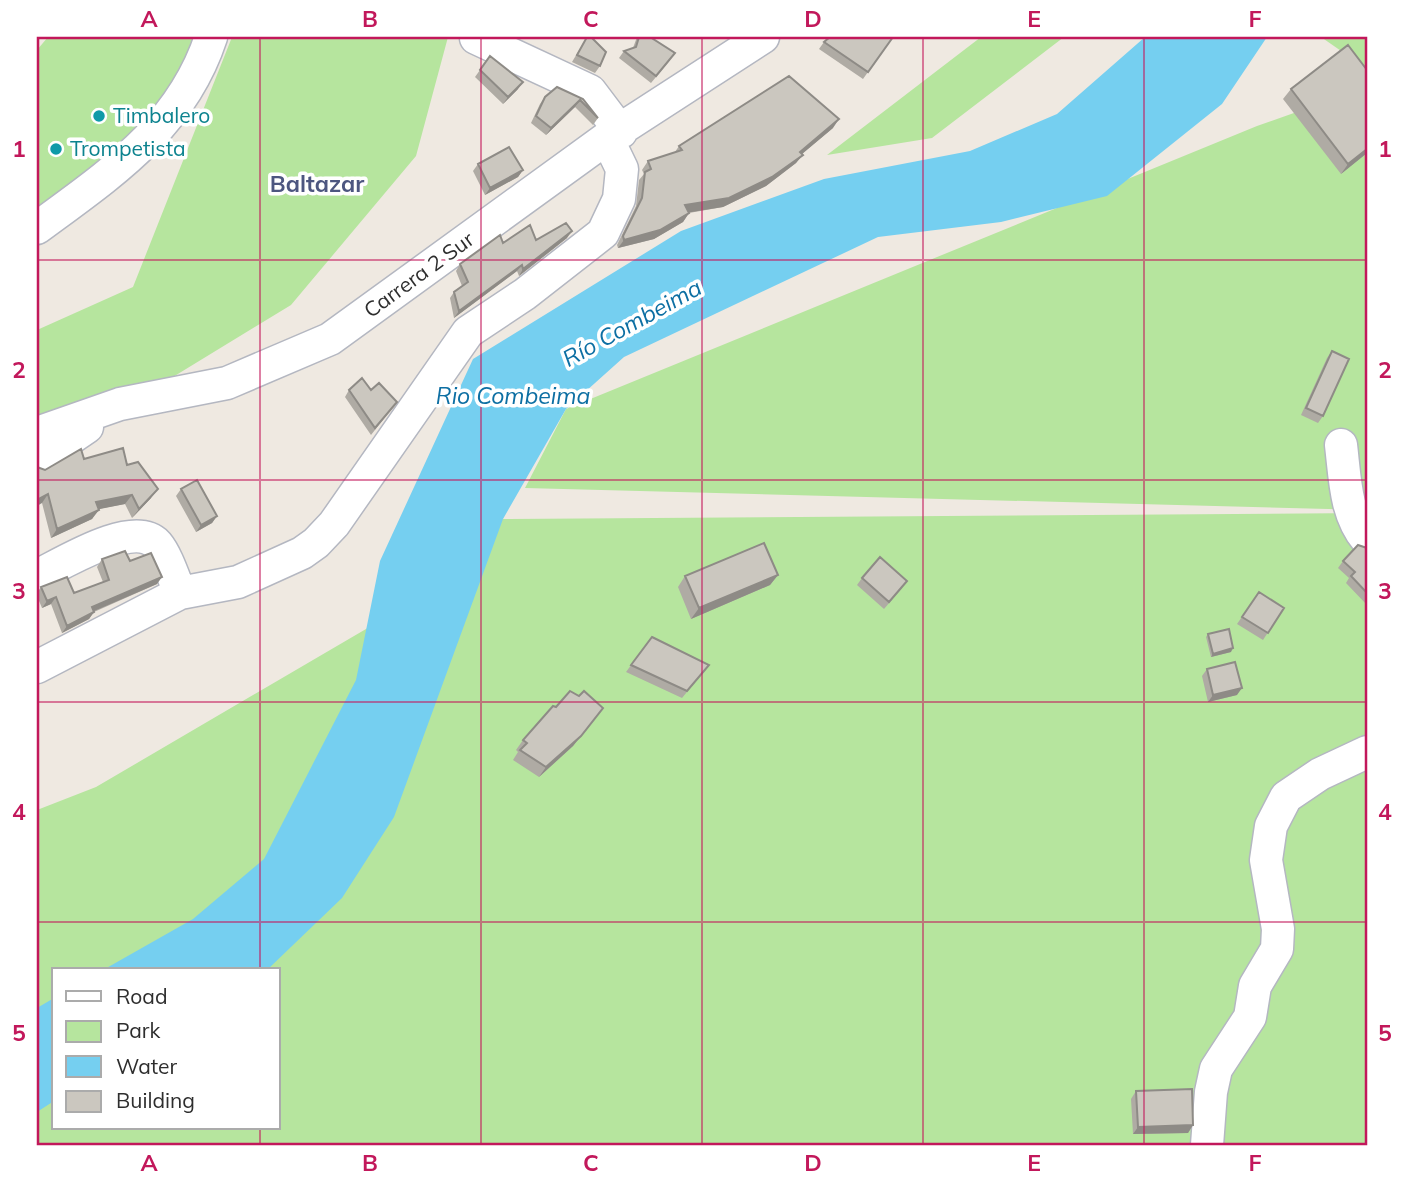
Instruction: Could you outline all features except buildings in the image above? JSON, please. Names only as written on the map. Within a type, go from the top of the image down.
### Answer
[{"type":"street","points":[[37,228],[116,171],[160,129],[192,78],[211,37]]},
{"type":"street","name":"Carrera 2 Sur","points":[[37,433],[120,404],[227,383],[330,340],[614,135],[763,37]]},
{"type":"street","points":[[37,667],[180,593],[238,582],[316,543],[334,524],[468,332],[525,294],[603,233],[619,200],[622,169],[614,135],[590,91],[476,38]]},
{"type":"street","points":[[37,461],[120,404]]},
{"type":"street","points":[[1341,445],[1348,503],[1358,529],[1367,540]]},
{"type":"street","points":[[37,576],[116,538],[139,536],[156,544],[180,593]]},
{"type":"street","points":[[1207,1145],[1210,1092],[1216,1069],[1250,1017],[1255,986],[1277,949],[1278,929],[1266,860],[1271,826],[1286,797],[1321,774],[1367,752]]},
{"type":"green space","points":[[48,37],[211,37],[192,78],[37,228],[37,50]]},
{"type":"green space","points":[[232,37],[448,37],[416,156],[291,305],[37,460],[37,330],[133,287]]},
{"type":"green space","points":[[981,37],[1064,37],[932,138],[827,155]]},
{"type":"green space","points":[[1321,37],[1367,37],[1367,69]]},
{"type":"green space","points":[[1367,87],[1367,510],[525,488],[566,409],[1257,126]]},
{"type":"green space","points":[[1367,513],[1367,1145],[37,1145],[37,810],[96,787],[366,629],[503,519]]},
{"type":"water","name":"Rio Combeima","points":[[1145,37],[1267,37],[1222,104],[1107,196],[1001,222],[878,237],[624,357],[566,409],[503,519],[394,817],[342,898],[269,968],[107,968],[193,919],[264,859],[356,680],[380,561],[473,359],[681,231],[824,179],[970,151],[1057,114]]},
{"type":"water","points":[[52,999],[52,1102],[37,1112],[37,1008]]},
{"type":"place","name":"Timbalero","points":[[99,116]]},
{"type":"place","name":"Trompetista","points":[[56,149]]},
{"type":"district","name":"Baltazar","points":[[317,184]]},
{"type":"water label","name":"Río Combeima","points":[[632,323]]}]
